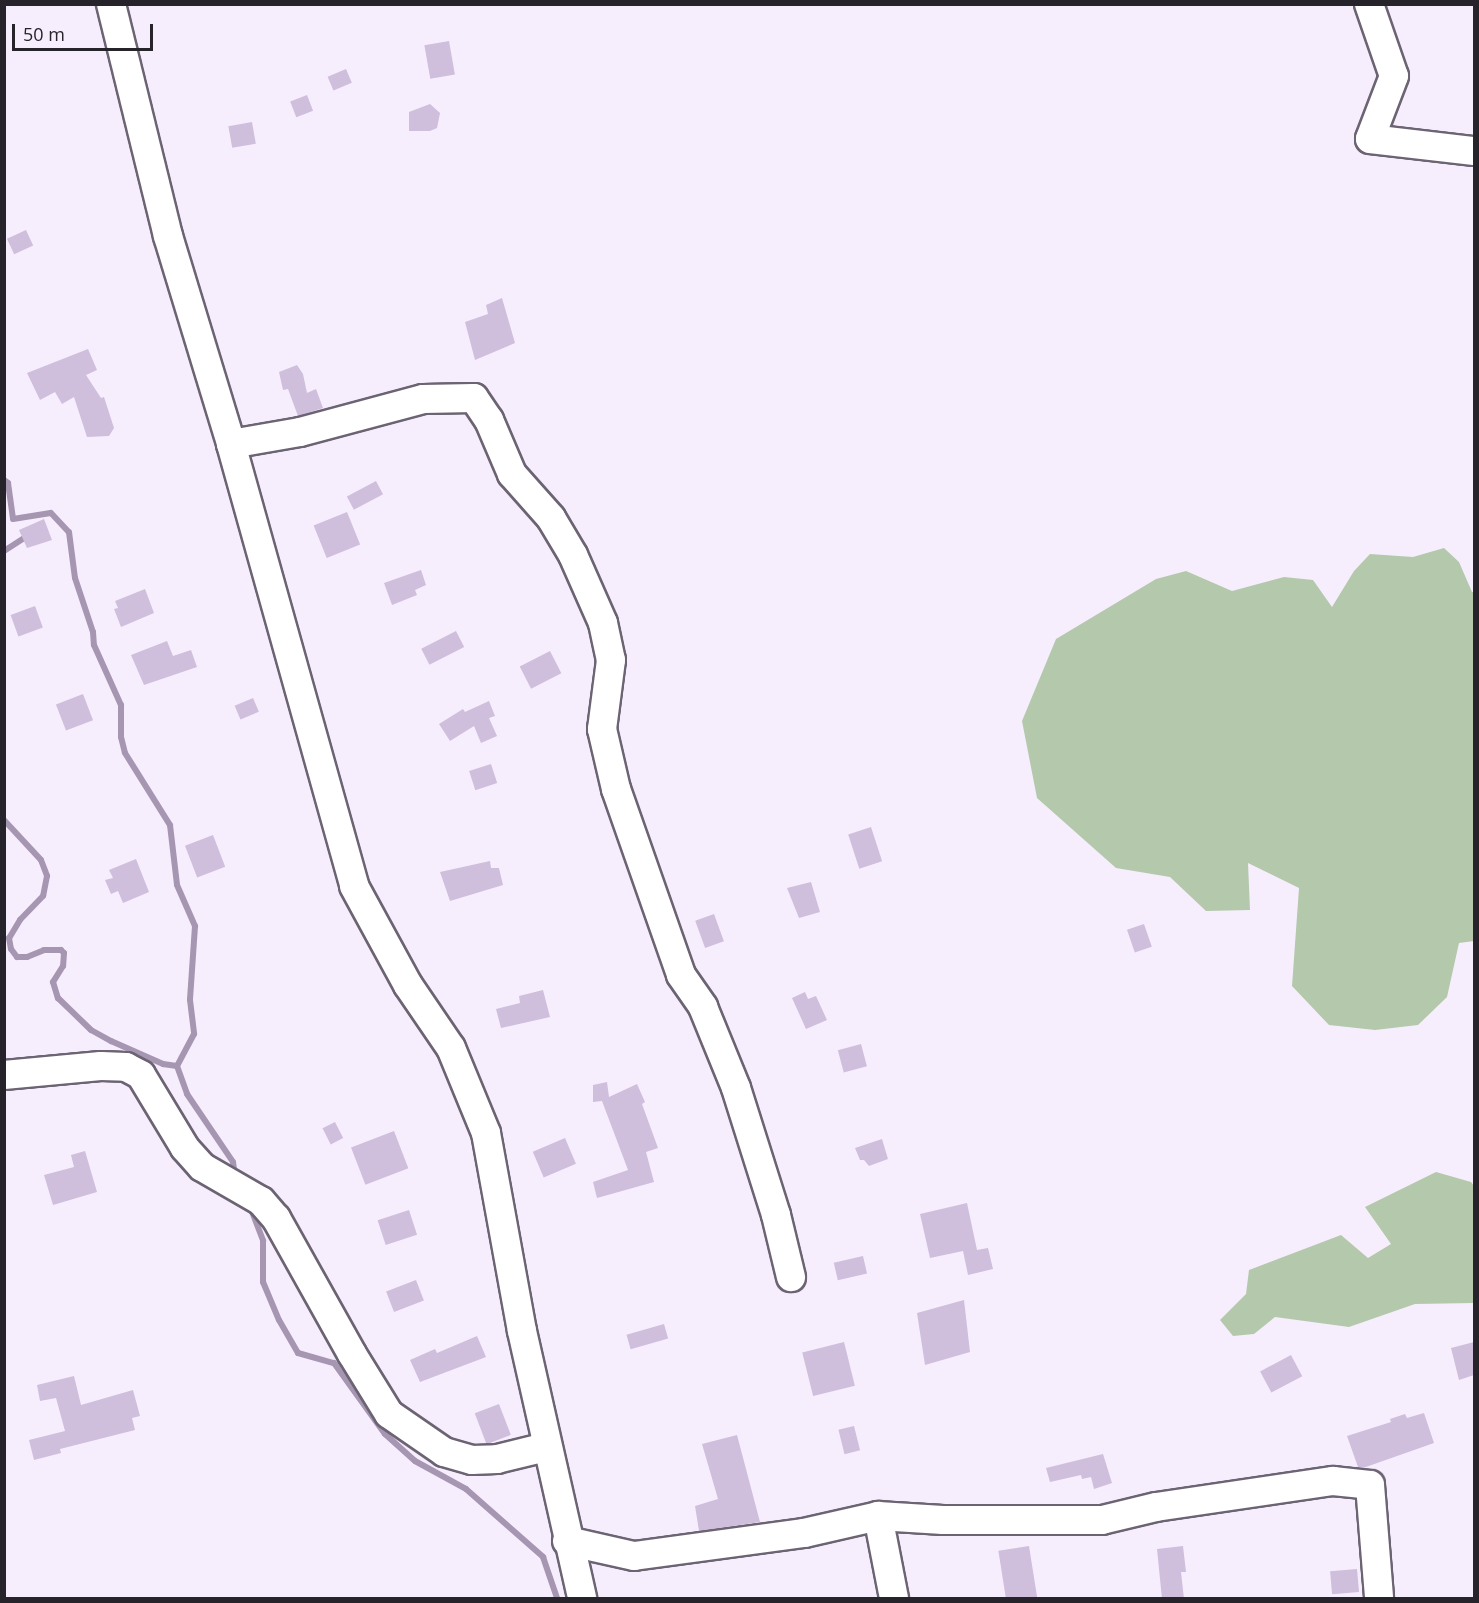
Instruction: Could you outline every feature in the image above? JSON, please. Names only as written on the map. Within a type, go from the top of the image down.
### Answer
[{"type":"street","points":[[111,4],[168,236],[231,444],[354,886],[408,986],[451,1048],[486,1133],[522,1331],[567,1541],[582,1599]]},
{"type":"street","points":[[1369,4],[1394,76],[1370,139],[1474,151]]},
{"type":"street","points":[[231,444],[300,432],[423,399],[474,398],[489,420],[512,474],[551,518],[573,555],[603,623],[611,660],[602,729],[616,789],[681,975],[703,1007],[736,1088],[776,1215],[791,1277]]},
{"type":"street","points":[[4,1075],[101,1066],[126,1067],[141,1075],[191,1155],[202,1167],[261,1201],[276,1218],[352,1354],[389,1414],[444,1452],[472,1460],[496,1459],[546,1447]]},
{"type":"street","points":[[567,1541],[634,1556],[804,1533],[878,1516],[943,1520],[1102,1520],[1156,1507],[1333,1481],[1370,1485],[1379,1599]]},
{"type":"street","points":[[878,1516],[894,1599]]},
{"type":"green space","points":[[1444,548],[1459,562],[1474,592],[1474,941],[1459,943],[1447,997],[1418,1025],[1375,1030],[1329,1025],[1292,986],[1299,888],[1248,863],[1250,910],[1206,911],[1170,877],[1116,868],[1037,798],[1022,721],[1056,639],[1156,579],[1186,571],[1232,591],[1284,577],[1313,580],[1332,607],[1354,571],[1370,554],[1413,557]]},
{"type":"green space","points":[[1436,1172],[1471,1182],[1474,1186],[1474,1303],[1415,1304],[1349,1327],[1275,1317],[1254,1334],[1233,1336],[1220,1320],[1246,1294],[1249,1270],[1341,1235],[1368,1258],[1391,1244],[1365,1207]]},
{"type":"building","points":[[449,41],[455,74],[430,79],[424,45]]},
{"type":"building","points":[[346,69],[352,83],[333,91],[328,77]]},
{"type":"building","points":[[307,95],[313,111],[296,117],[290,101]]},
{"type":"building","points":[[430,104],[440,113],[437,128],[430,131],[409,131],[409,112]]},
{"type":"building","points":[[252,122],[256,144],[232,148],[228,126]]},
{"type":"building","points":[[26,230],[33,245],[14,254],[7,239]]},
{"type":"building","points":[[502,298],[515,343],[475,360],[465,322],[488,314],[486,305]]},
{"type":"building","points":[[88,349],[97,370],[86,375],[101,398],[104,397],[114,428],[109,436],[87,437],[74,397],[62,404],[55,392],[40,400],[27,373]]},
{"type":"building","points":[[297,365],[303,374],[307,393],[316,389],[323,408],[298,416],[288,389],[283,390],[279,372]]},
{"type":"building","points":[[376,481],[383,494],[354,510],[347,496]]},
{"type":"building","points":[[347,512],[360,544],[327,558],[314,525]]},
{"type":"building","points":[[44,519],[52,540],[27,548],[19,530]]},
{"type":"building","points":[[421,570],[426,585],[415,590],[417,595],[392,605],[384,583]]},
{"type":"building","points":[[145,589],[154,613],[121,627],[114,609],[118,608],[115,601]]},
{"type":"building","points":[[35,606],[43,628],[18,637],[11,615]]},
{"type":"building","points":[[456,631],[464,647],[429,665],[421,649]]},
{"type":"building","points":[[167,641],[173,656],[191,650],[197,667],[144,685],[131,655]]},
{"type":"building","points":[[550,651],[561,673],[531,689],[520,666]]},
{"type":"building","points":[[83,694],[93,720],[66,731],[56,704]]},
{"type":"building","points":[[253,698],[259,712],[240,720],[235,706]]},
{"type":"building","points":[[489,701],[495,716],[489,718],[497,736],[481,743],[474,726],[450,741],[439,724],[463,709],[465,712]]},
{"type":"building","points":[[491,764],[497,783],[475,790],[469,771]]},
{"type":"building","points":[[871,827],[882,861],[859,869],[848,834]]},
{"type":"building","points":[[213,835],[225,867],[197,877],[185,846]]},
{"type":"building","points":[[136,859],[149,892],[123,903],[118,891],[111,894],[105,880],[113,878],[109,870]]},
{"type":"building","points":[[490,861],[491,868],[499,868],[503,885],[450,901],[440,872]]},
{"type":"building","points":[[811,882],[820,912],[799,918],[787,888]]},
{"type":"building","points":[[714,914],[724,941],[705,948],[695,921]]},
{"type":"building","points":[[1144,924],[1152,947],[1135,953],[1127,930]]},
{"type":"building","points":[[543,990],[550,1017],[501,1028],[496,1009],[520,1003],[519,996]]},
{"type":"building","points":[[805,992],[808,999],[816,996],[827,1020],[806,1029],[792,998]]},
{"type":"building","points":[[861,1044],[867,1066],[844,1072],[838,1050]]},
{"type":"building","points":[[607,1082],[609,1097],[637,1084],[645,1102],[642,1104],[658,1148],[646,1152],[654,1182],[597,1198],[593,1182],[628,1170],[602,1101],[593,1102],[593,1085]]},
{"type":"building","points":[[335,1122],[343,1138],[331,1144],[323,1128]]},
{"type":"building","points":[[394,1131],[408,1168],[365,1185],[351,1147]]},
{"type":"building","points":[[565,1138],[576,1164],[544,1177],[533,1152]]},
{"type":"building","points":[[882,1139],[888,1159],[869,1166],[864,1160],[860,1160],[855,1148]]},
{"type":"building","points":[[85,1151],[97,1192],[53,1205],[44,1175],[74,1167],[71,1155]]},
{"type":"building","points":[[967,1203],[977,1250],[988,1248],[993,1269],[968,1275],[963,1251],[930,1258],[920,1214]]},
{"type":"building","points":[[409,1210],[417,1235],[386,1245],[378,1220]]},
{"type":"building","points":[[863,1256],[867,1274],[838,1280],[834,1263]]},
{"type":"building","points":[[416,1280],[424,1301],[394,1312],[386,1291]]},
{"type":"building","points":[[964,1300],[970,1352],[925,1365],[917,1313]]},
{"type":"building","points":[[664,1324],[668,1338],[631,1349],[627,1335]]},
{"type":"building","points":[[477,1336],[486,1357],[420,1382],[410,1360],[435,1349],[437,1353]]},
{"type":"building","points":[[844,1342],[855,1386],[813,1396],[802,1352]]},
{"type":"building","points":[[1474,1342],[1474,1375],[1459,1380],[1451,1348]]},
{"type":"building","points":[[1291,1355],[1302,1376],[1271,1393],[1260,1371]]},
{"type":"building","points":[[74,1376],[81,1405],[133,1390],[140,1416],[132,1418],[135,1430],[60,1449],[61,1453],[34,1460],[29,1440],[65,1431],[56,1398],[40,1401],[37,1385]]},
{"type":"building","points":[[499,1404],[511,1435],[487,1444],[475,1413]]},
{"type":"building","points":[[1424,1413],[1434,1443],[1363,1468],[1358,1467],[1347,1436],[1391,1422],[1390,1419],[1405,1414],[1407,1418]]},
{"type":"building","points":[[854,1426],[860,1450],[845,1454],[838,1430]]},
{"type":"building","points":[[737,1435],[760,1522],[699,1531],[695,1506],[718,1499],[702,1444]]},
{"type":"building","points":[[1103,1454],[1112,1483],[1094,1489],[1091,1477],[1082,1479],[1081,1475],[1050,1482],[1046,1468]]},
{"type":"building","points":[[1029,1546],[1037,1598],[1006,1598],[998,1551]]},
{"type":"building","points":[[1183,1546],[1186,1572],[1181,1572],[1184,1599],[1162,1599],[1157,1549]]},
{"type":"building","points":[[1357,1569],[1359,1592],[1332,1594],[1330,1571]]},
{"type":"waterway","points":[[4,480],[8,483],[13,519],[51,513],[69,532],[75,578],[93,632],[94,645],[121,705],[121,737],[125,753],[170,825],[177,885],[195,926],[190,1000],[194,1034],[177,1066]]},
{"type":"waterway","points":[[4,551],[29,535]]},
{"type":"waterway","points":[[4,820],[41,860],[47,876],[43,896],[20,920],[9,938],[11,949],[17,957],[27,957],[44,950],[61,950],[64,953],[63,966],[53,982],[58,998],[91,1030],[163,1064],[177,1066],[187,1094],[233,1162],[235,1176]]},
{"type":"waterway","points":[[251,1209],[263,1241],[263,1282],[279,1320],[298,1353],[334,1363],[385,1434],[415,1461],[466,1489],[543,1557],[557,1598]]}]
